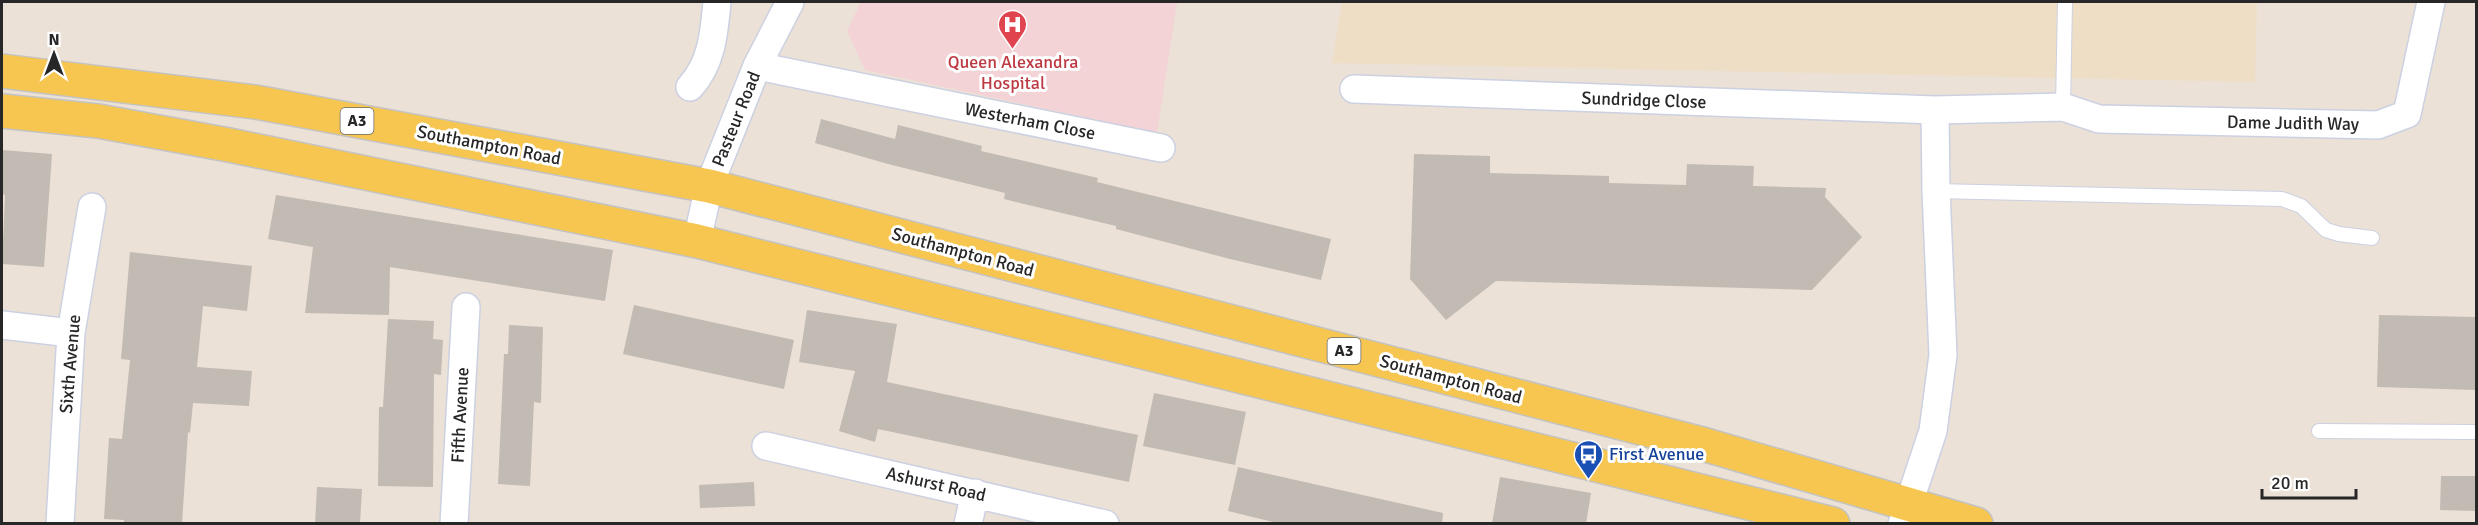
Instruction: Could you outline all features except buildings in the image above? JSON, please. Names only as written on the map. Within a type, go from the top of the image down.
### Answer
[{"type":"main road","name":"Southampton Road","points":[[2,71],[255,102],[709,186],[1706,445],[1905,514],[1976,524]]},
{"type":"main road","points":[[2,111],[98,121],[229,145],[697,241],[1833,524]]},
{"type":"street","points":[[690,87],[700,75],[712,47],[717,2]]},
{"type":"street","name":"Pasteur Road","points":[[697,241],[709,186],[757,66],[790,2]]},
{"type":"street","name":"Dame Judith Way","points":[[2063,107],[2099,120],[2378,125],[2407,114],[2431,2]]},
{"type":"street","name":"Westerham Close","points":[[757,66],[1161,148]]},
{"type":"street","name":"Sundridge Close","points":[[1354,89],[1935,110],[2063,107]]},
{"type":"street","points":[[1905,514],[1933,430],[1943,355],[1935,110]]},
{"type":"street","name":"Sixth Avenue","points":[[60,524],[71,333],[92,207]]},
{"type":"street","name":"Fifth Avenue","points":[[454,524],[466,307]]},
{"type":"street","points":[[2,325],[71,333]]},
{"type":"street","name":"Ashurst Road","points":[[766,446],[1105,524]]},
{"type":"street","points":[[968,524],[975,493]]},
{"type":"lane","points":[[2063,107],[2065,2]]},
{"type":"lane","points":[[1936,191],[2282,199],[2301,206],[2326,230],[2372,238]]},
{"type":"lane","points":[[2319,430],[2473,432]]},
{"type":"shaded area","name":"Queen Alexandra Hospital","points":[[861,2],[1177,2],[1157,133],[865,70],[847,31]]},
{"type":"shaded area","points":[[1342,2],[2257,2],[2255,82],[1332,63]]},
{"type":"place","name":"Queen Alexandra Hospital","points":[[1013,50]]},
{"type":"place","name":"First Avenue","points":[[1588,480]]}]
